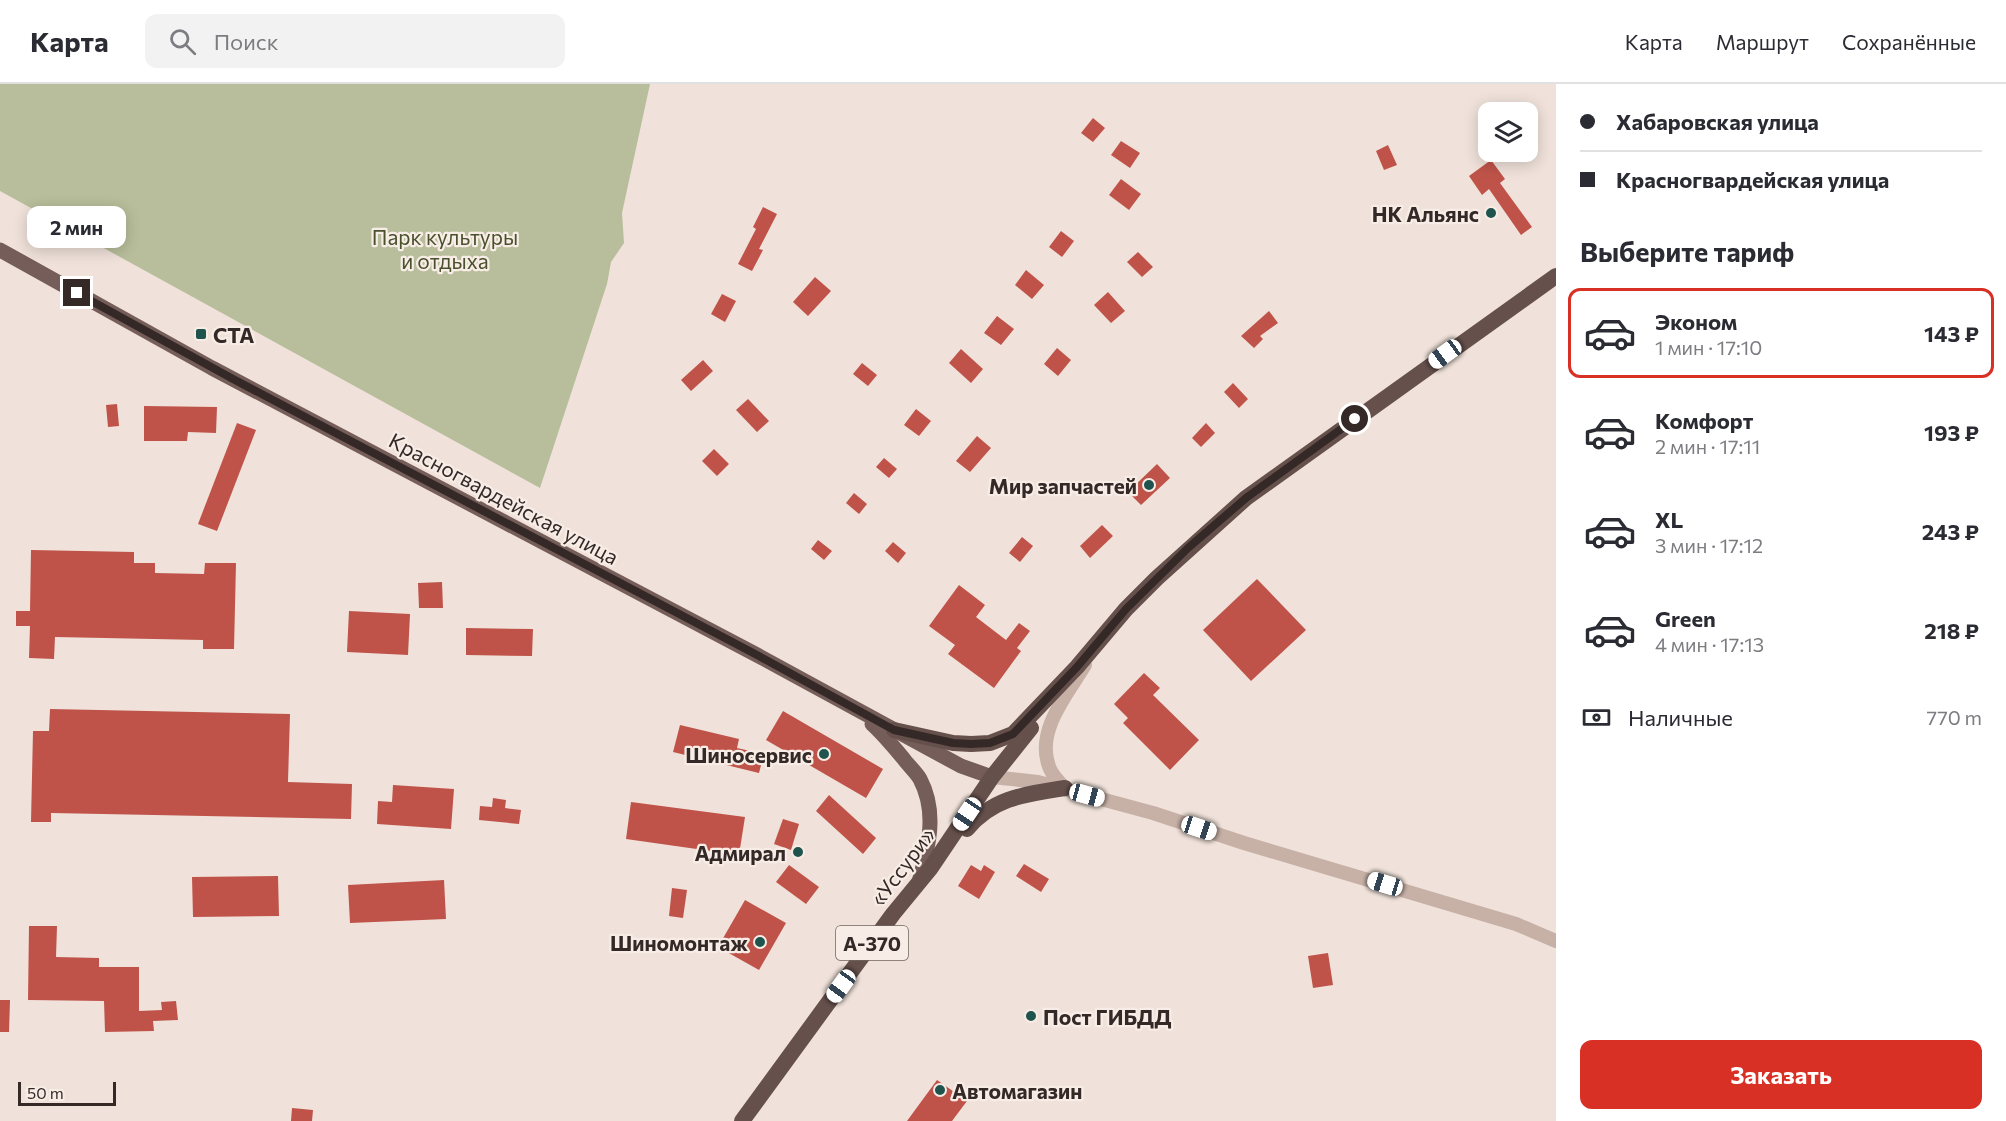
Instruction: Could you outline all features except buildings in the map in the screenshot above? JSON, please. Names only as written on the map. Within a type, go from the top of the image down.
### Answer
[{"type":"highway","name":"А-370","points":[[1077,667],[1126,609],[1157,578],[1246,498],[1556,276]]},
{"type":"highway","points":[[894,730],[953,743],[981,744],[1003,740],[1026,722],[1077,667]]},
{"type":"highway","name":"«Уссури»","points":[[742,1121],[893,914],[930,869],[992,777],[1077,667]]},
{"type":"highway","points":[[930,869],[973,821],[989,808],[1001,801],[1065,788]]},
{"type":"main road","name":"Красногвардейская улица","points":[[0,250],[233,379],[757,655],[961,766],[992,777]]},
{"type":"main road","points":[[854,708],[884,734],[919,778],[927,795],[930,812],[929,847],[919,884]]},
{"type":"street","points":[[1065,788],[1051,771],[1046,742],[1060,702],[1081,672],[1093,649]]},
{"type":"street","points":[[992,777],[1038,782],[1065,788],[1153,813],[1244,843],[1516,924],[1556,940]]},
{"type":"green space","name":"Парк культуры и отдыха","points":[[0,84],[650,84],[622,213],[624,243],[611,262],[607,284],[540,488],[0,191]]},
{"type":"place","name":"НК Альянс","points":[[1491,213]]},
{"type":"place","name":"СТА","points":[[201,334]]},
{"type":"place","name":"Мир запчастей","points":[[1149,485]]},
{"type":"place","name":"Шиносервис","points":[[824,754]]},
{"type":"place","name":"Адмирал","points":[[798,852]]},
{"type":"place","name":"Шиномонтаж","points":[[760,942]]},
{"type":"place","name":"Пост ГИБДД","points":[[1031,1016]]},
{"type":"place","name":"Автомагазин","points":[[940,1090]]},
{"type":"route","points":[[77,293],[233,379],[757,655],[894,730],[953,743],[990,743],[1003,740],[1013,734],[1077,667],[1126,609],[1188,548],[1246,498],[1355,419]]}]
